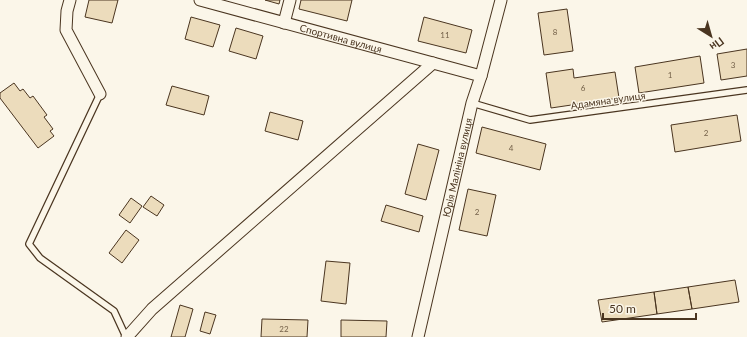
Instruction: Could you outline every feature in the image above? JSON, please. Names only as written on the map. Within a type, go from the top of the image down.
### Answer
[{"type":"street","points":[[70,0],[67,10],[66,30],[100,94]]},
{"type":"street","name":"Спортивна вулиця","points":[[200,0],[481,76]]},
{"type":"street","points":[[284,23],[290,0]]},
{"type":"street","name":"Юрія Малініна вулиця","points":[[418,337],[472,103],[481,76],[501,0]]},
{"type":"street","points":[[126,337],[152,309],[433,63]]},
{"type":"lane","name":"Адамяна вулиця","points":[[472,103],[530,120],[747,90]]},
{"type":"lane","points":[[100,94],[29,244],[40,258],[114,310],[126,337]]},
{"type":"building","points":[[89,0],[118,0],[112,23],[85,17]]},
{"type":"building","points":[[265,0],[280,0],[279,4]]},
{"type":"building","points":[[301,0],[352,0],[347,21],[299,9]]},
{"type":"building","points":[[567,9],[573,51],[544,55],[538,13]]},
{"type":"building","points":[[191,17],[220,25],[213,47],[185,39]]},
{"type":"building","points":[[424,17],[472,30],[466,53],[418,41]]},
{"type":"building","points":[[236,28],[263,36],[256,59],[229,51]]},
{"type":"building","points":[[747,49],[747,76],[721,80],[717,54]]},
{"type":"building","points":[[700,56],[704,83],[639,93],[635,67]]},
{"type":"building","points":[[573,69],[574,78],[615,72],[619,98],[551,108],[546,73]]},
{"type":"building","points":[[14,83],[20,91],[23,89],[30,98],[33,96],[47,115],[44,117],[53,129],[50,131],[54,136],[38,148],[0,98],[0,93]]},
{"type":"building","points":[[172,86],[209,96],[204,115],[166,105]]},
{"type":"building","points":[[270,112],[303,121],[298,140],[265,131]]},
{"type":"building","points":[[737,115],[741,141],[675,152],[671,125]]},
{"type":"building","points":[[482,127],[546,144],[540,170],[476,153]]},
{"type":"building","points":[[418,144],[439,150],[426,200],[405,194]]},
{"type":"building","points":[[468,189],[496,195],[487,236],[459,230]]},
{"type":"building","points":[[151,196],[164,205],[157,216],[143,207]]},
{"type":"building","points":[[131,198],[142,206],[130,223],[119,215]]},
{"type":"building","points":[[386,205],[423,216],[419,232],[381,221]]},
{"type":"building","points":[[126,230],[139,240],[122,263],[109,253]]},
{"type":"building","points":[[326,261],[350,263],[346,304],[321,301]]},
{"type":"building","points":[[735,280],[739,302],[692,309],[688,287]]},
{"type":"building","points":[[688,287],[692,309],[657,314],[654,292]]},
{"type":"building","points":[[654,292],[657,314],[602,322],[598,300]]},
{"type":"building","points":[[180,305],[193,309],[185,337],[171,337]]},
{"type":"building","points":[[205,312],[216,315],[210,334],[200,331]]},
{"type":"building","points":[[262,319],[308,320],[307,337],[261,337]]},
{"type":"building","points":[[341,320],[387,321],[386,337],[341,337]]}]
